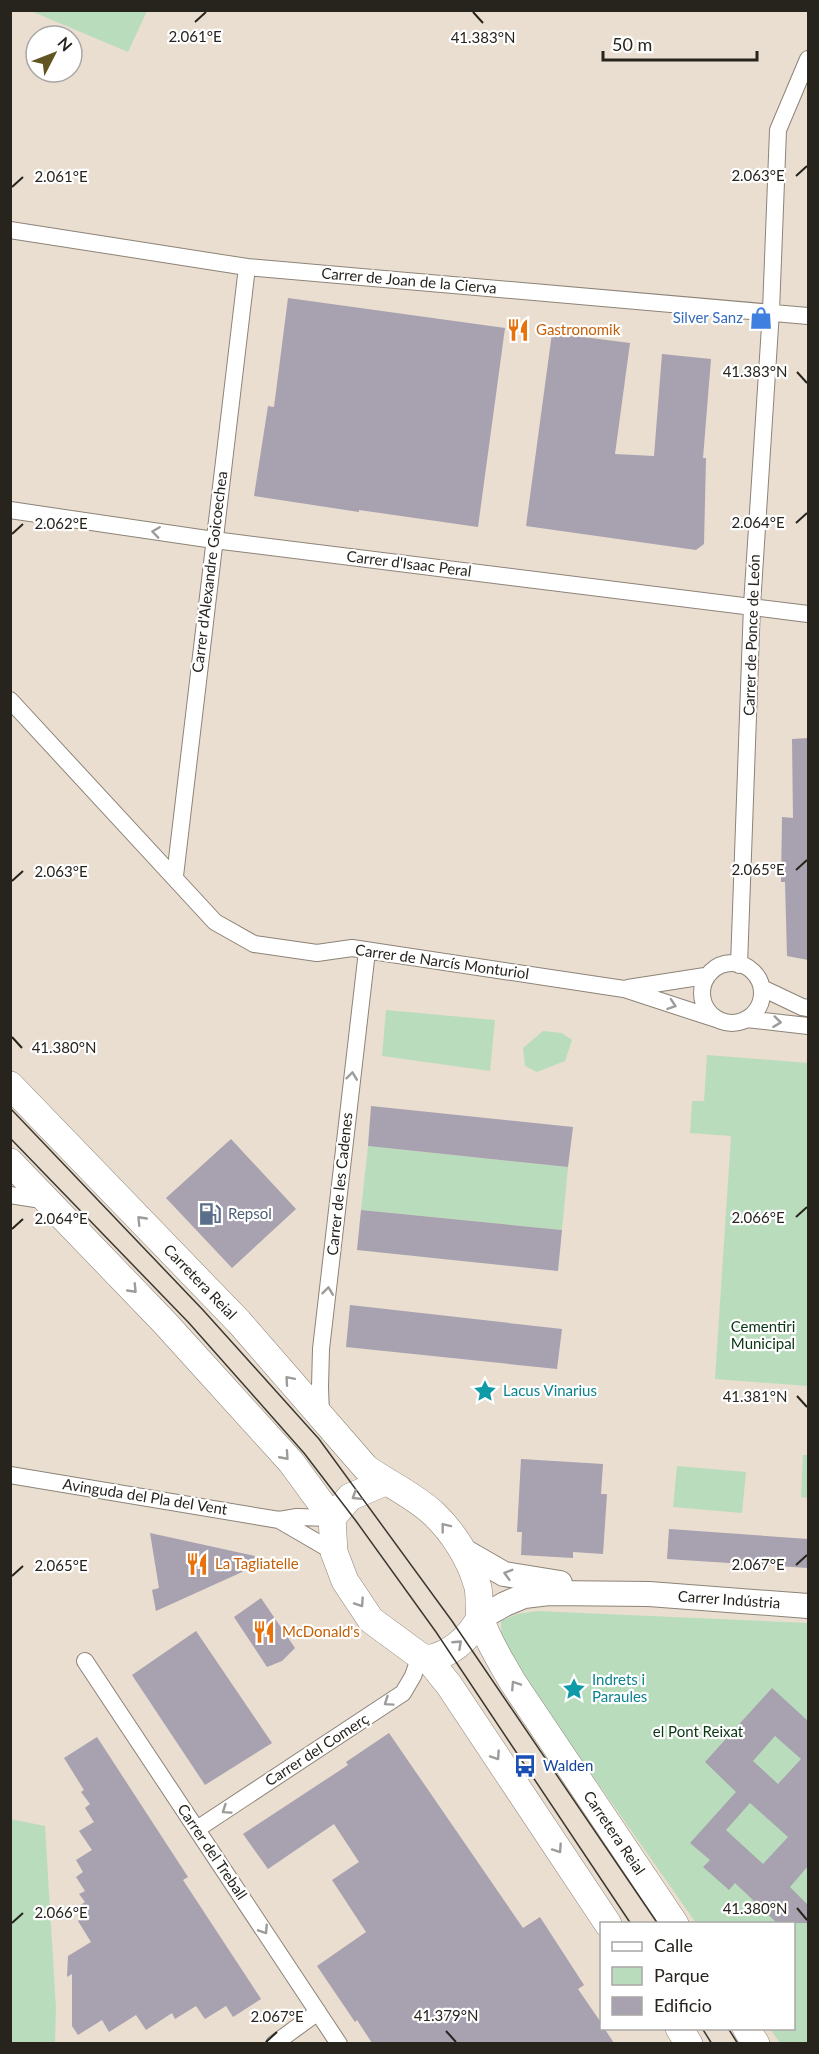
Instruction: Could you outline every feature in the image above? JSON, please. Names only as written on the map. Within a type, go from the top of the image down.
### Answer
[{"type":"main road","name":"Carretera Reial","points":[[10,1085],[239,1322],[366,1468],[418,1501],[435,1515],[464,1551],[478,1585],[480,1618],[490,1642],[512,1681],[674,1922]]},
{"type":"main road","points":[[10,1162],[165,1323],[304,1479],[332,1518],[334,1551],[345,1581],[371,1620],[424,1658],[449,1685],[607,1922]]},
{"type":"main road","points":[[332,1518],[350,1497],[385,1482]]},
{"type":"main road","points":[[424,1658],[441,1656],[458,1646],[480,1618]]},
{"type":"main road","points":[[747,2030],[756,2043]]},
{"type":"street","name":"Carrer de Ponce de León","points":[[739,965],[752,605],[771,311],[778,130],[808,59]]},
{"type":"street","name":"Carrer de Joan de la Cierva","points":[[10,230],[247,267],[808,316]]},
{"type":"street","name":"Carrer d'Alexandre Goicoechea","points":[[175,876],[247,267]]},
{"type":"street","name":"Carrer d'Isaac Peral","points":[[10,510],[214,540],[752,605],[808,614]]},
{"type":"street","name":"Carrer de Narcís Monturiol","points":[[10,700],[215,921],[254,944],[317,952],[352,948],[624,989],[719,1020]]},
{"type":"street","name":"Carrer de les Cadenes","points":[[322,1418],[321,1349],[367,951]]},
{"type":"street","points":[[746,1019],[759,1006],[762,997],[762,988],[754,971],[739,965],[723,965],[712,969],[705,976],[701,996],[704,1006],[719,1020],[728,1023],[746,1019],[808,1026]]},
{"type":"street","points":[[624,989],[705,976]]},
{"type":"street","points":[[762,988],[808,1008]]},
{"type":"street","points":[[10,1196],[49,1202]]},
{"type":"street","name":"Avinguda del Pla del Vent","points":[[10,1475],[279,1520],[297,1517],[332,1518]]},
{"type":"street","points":[[297,1517],[305,1501],[304,1479]]},
{"type":"street","name":"Avinguda del Pla del Vent","points":[[279,1520],[334,1551]]},
{"type":"street","points":[[464,1551],[504,1574],[649,1594]]},
{"type":"street","points":[[480,1618],[524,1596],[549,1593],[649,1594]]},
{"type":"street","name":"Carrer Indústria","points":[[649,1594],[808,1606]]},
{"type":"street","name":"Carrer del Comerç","points":[[197,1829],[403,1693],[424,1658]]},
{"type":"street","name":"Carrer del Treball","points":[[85,1661],[339,2043]]},
{"type":"street","points":[[274,2043],[318,2012]]},
{"type":"green space","points":[[31,11],[147,11],[128,52],[84,33],[84,24],[62,24]]},
{"type":"green space","points":[[386,1010],[495,1020],[490,1071],[382,1056]]},
{"type":"green space","points":[[543,1031],[562,1033],[572,1040],[565,1061],[537,1072],[525,1066],[523,1048]]},
{"type":"green space","name":"Cementiri Municipal","points":[[707,1055],[808,1063],[808,1386],[715,1379],[731,1136],[690,1133],[692,1101],[704,1101]]},
{"type":"green space","points":[[368,1146],[568,1167],[562,1230],[361,1210]]},
{"type":"green space","points":[[803,1455],[808,1455],[808,1498],[801,1497]]},
{"type":"green space","points":[[677,1466],[746,1472],[742,1513],[673,1507]]},
{"type":"green space","name":"el Pont Reixat","points":[[537,1611],[808,1623],[808,2043],[780,2043],[771,2030],[795,2030],[795,1922],[695,1922],[501,1642],[501,1621],[517,1614]]},
{"type":"green space","points":[[10,1819],[45,1826],[56,2008],[55,2043],[11,2043]]},
{"type":"building","points":[[288,298],[505,328],[478,527],[254,496],[268,406],[274,407]]},
{"type":"building","points":[[552,333],[630,343],[615,454],[654,456],[662,354],[711,359],[703,458],[706,458],[704,544],[696,550],[526,526]]},
{"type":"building","points":[[808,738],[808,960],[787,956],[785,882],[781,882],[782,817],[793,818],[792,739]]},
{"type":"building","points":[[371,1106],[573,1127],[568,1167],[368,1146]]},
{"type":"building","points":[[231,1139],[296,1209],[232,1268],[166,1198]]},
{"type":"building","points":[[361,1210],[562,1230],[558,1271],[357,1250]]},
{"type":"building","points":[[350,1305],[562,1329],[557,1369],[346,1347]]},
{"type":"building","points":[[521,1459],[603,1464],[601,1494],[607,1494],[603,1554],[573,1552],[573,1558],[521,1555],[522,1532],[517,1532]]},
{"type":"building","points":[[669,1529],[808,1539],[808,1568],[667,1559]]},
{"type":"building","points":[[150,1533],[255,1556],[251,1568],[156,1611],[152,1590],[159,1588]]},
{"type":"building","name":"McDonald's","points":[[261,1598],[295,1648],[282,1661],[267,1667],[234,1617]]},
{"type":"building","points":[[196,1631],[272,1743],[205,1785],[132,1675]]},
{"type":"building","points":[[772,1688],[808,1721],[808,1866],[790,1887],[808,1905],[808,1923],[776,1922],[735,1883],[729,1890],[703,1867],[710,1860],[690,1843],[736,1792],[705,1762]],"holes":[[[775,1736],[801,1759],[778,1784],[753,1761]],[[750,1803],[788,1837],[763,1864],[726,1830]]]},
{"type":"building","points":[[389,1733],[523,1928],[540,1917],[584,1985],[578,1989],[600,2021],[600,2030],[605,2030],[614,2043],[372,2043],[317,1966],[366,1932],[332,1880],[359,1862],[334,1824],[268,1869],[243,1834],[348,1765],[346,1762]]},
{"type":"building","points":[[97,1737],[188,1877],[183,1880],[261,1999],[233,2017],[226,2006],[205,2019],[196,2006],[175,2019],[172,2013],[146,2030],[136,2015],[109,2032],[102,2020],[78,2035],[72,2026],[72,1974],[67,1977],[68,1956],[91,1942],[78,1921],[85,1916],[79,1906],[85,1902],[79,1894],[85,1891],[76,1877],[83,1872],[76,1860],[92,1850],[79,1831],[94,1822],[85,1808],[90,1804],[81,1792],[84,1790],[64,1758]]},
{"type":"tram line","points":[[10,1108],[203,1310],[319,1439],[452,1621],[657,1922]]},
{"type":"tram line","points":[[10,1138],[189,1323],[304,1453],[436,1632],[630,1922]]},
{"type":"tram line","points":[[703,2030],[712,2044]]},
{"type":"tram line","points":[[729,2030],[738,2044]]},
{"type":"place","name":"Silver Sanz","points":[[761,318]]},
{"type":"place","name":"Gastronomik","points":[[518,330]]},
{"type":"place","name":"Repsol","points":[[210,1214]]},
{"type":"place","name":"Lacus Vinarius","points":[[485,1391]]},
{"type":"place","name":"La Tagliatelle","points":[[197,1564]]},
{"type":"place","name":"McDonald's","points":[[264,1632]]},
{"type":"place","name":"Indrets i Paraules","points":[[574,1689]]},
{"type":"place","name":"Walden","points":[[525,1766]]}]
